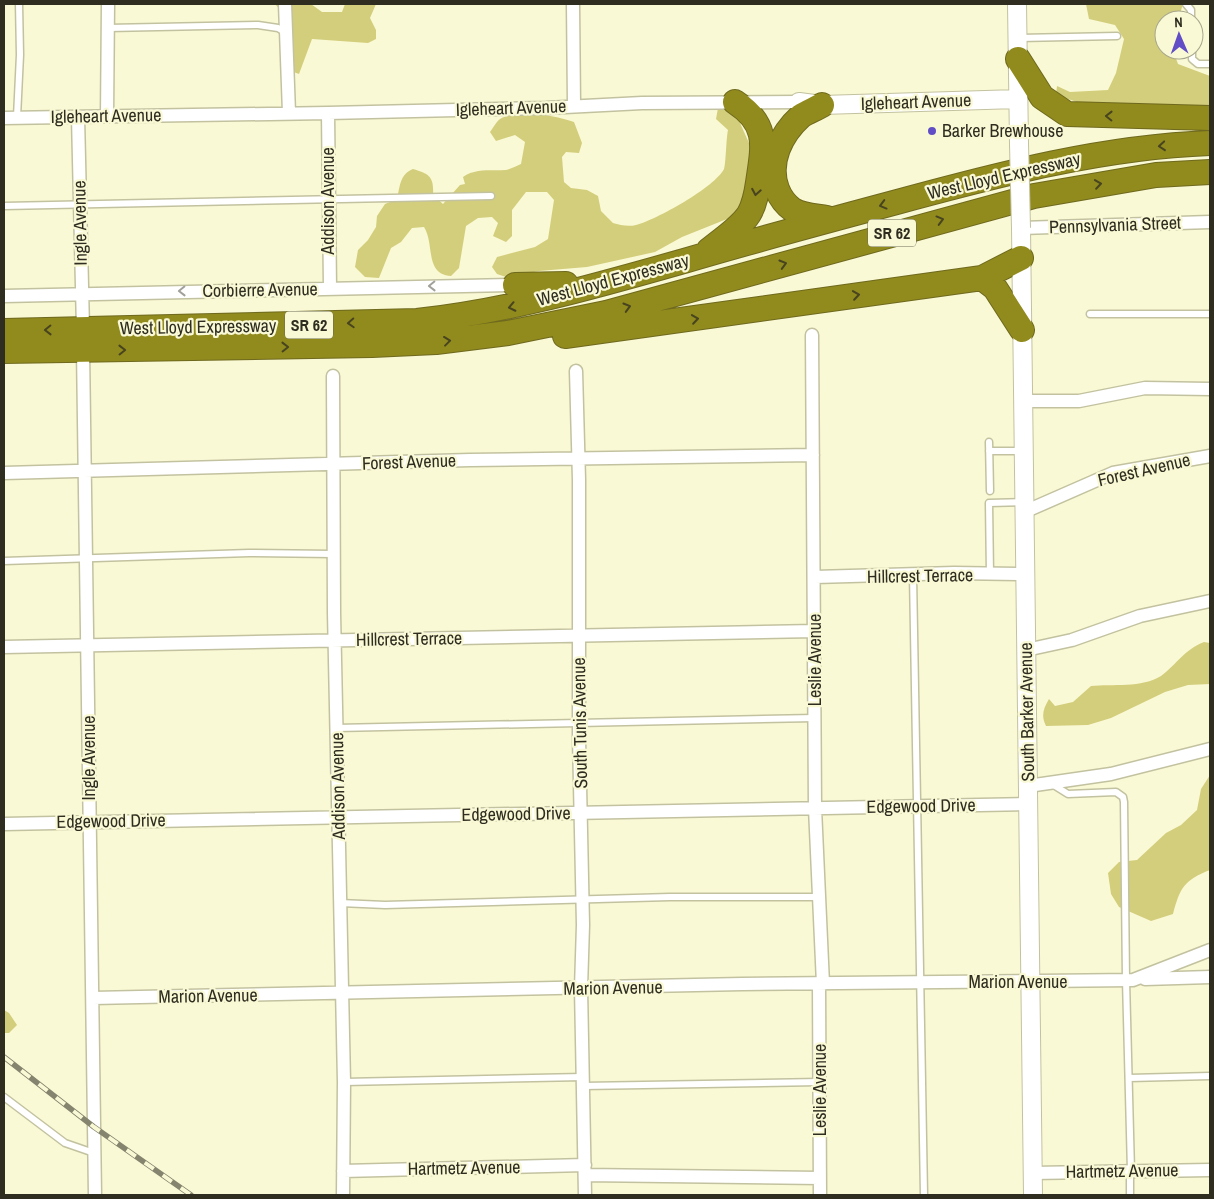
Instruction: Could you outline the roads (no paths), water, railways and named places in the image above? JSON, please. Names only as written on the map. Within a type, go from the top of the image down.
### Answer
[{"type":"highway","points":[[1018,49],[1042,97],[1067,114],[1210,118]]},
{"type":"highway","points":[[703,255],[744,220],[750,213],[755,198],[763,152],[762,134],[757,122],[748,110],[735,102]]},
{"type":"highway","points":[[763,152],[776,127],[799,102]]},
{"type":"highway","points":[[822,105],[802,116],[784,138],[775,156],[774,175],[780,194],[791,209],[799,213],[831,219]]},
{"type":"highway","name":"West Lloyd Expressway","points":[[4,351],[83,340],[417,321],[482,313],[558,297],[831,219],[998,174],[1085,156],[1146,147],[1210,143]]},
{"type":"highway","name":"West Lloyd Expressway","points":[[4,331],[83,340],[372,345],[436,342],[508,333],[606,313],[1034,196],[1156,176],[1210,172]]},
{"type":"highway","points":[[508,333],[567,336],[982,278],[1021,258]]},
{"type":"highway","points":[[982,278],[996,288],[1022,330]]},
{"type":"highway","points":[[516,285],[610,282]]},
{"type":"main road","name":"South Barker Avenue","points":[[1017,4],[1033,1195]]},
{"type":"main road","name":"Igleheart Avenue","points":[[799,102],[822,105],[1018,99]]},
{"type":"street","points":[[107,116],[108,4]]},
{"type":"street","points":[[285,4],[289,113]]},
{"type":"street","points":[[573,4],[574,105]]},
{"type":"street","name":"Igleheart Avenue","points":[[4,118],[328,113],[546,108],[574,105],[799,102]]},
{"type":"street","name":"Addison Avenue","points":[[328,113],[330,288]]},
{"type":"street","name":"Ingle Avenue","points":[[78,117],[95,1195]]},
{"type":"street","name":"Pennsylvania Street","points":[[1020,228],[1210,222]]},
{"type":"street","name":"Corbierre Avenue","points":[[4,296],[516,285]]},
{"type":"street","name":"Leslie Avenue","points":[[812,335],[816,718],[815,808],[820,897],[821,984],[820,1195]]},
{"type":"street","name":"South Tunis Avenue","points":[[576,371],[579,722],[583,898],[581,988],[585,1195]]},
{"type":"street","name":"Addison Avenue","points":[[333,376],[333,554],[337,817],[344,1082],[343,1195]]},
{"type":"street","points":[[1023,401],[1079,401],[1145,388],[1210,389]]},
{"type":"street","name":"Forest Avenue","points":[[4,473],[333,464],[813,455]]},
{"type":"street","name":"Forest Avenue","points":[[1024,507],[1113,473],[1210,456]]},
{"type":"street","name":"Hillcrest Terrace","points":[[815,577],[954,573],[1025,574]]},
{"type":"street","points":[[1026,650],[1072,640],[1140,616],[1210,601]]},
{"type":"street","name":"Hillcrest Terrace","points":[[4,647],[815,631]]},
{"type":"street","points":[[1028,786],[1111,774],[1210,749]]},
{"type":"street","name":"Edgewood Drive","points":[[4,824],[1028,804]]},
{"type":"street","name":"Marion Avenue","points":[[1129,980],[1210,950]]},
{"type":"street","name":"Marion Avenue","points":[[93,998],[921,982],[1030,982],[1210,977]]},
{"type":"street","name":"Hartmetz Avenue","points":[[343,1170],[585,1170],[820,1178]]},
{"type":"street","name":"Hartmetz Avenue","points":[[1033,1173],[1210,1170]]},
{"type":"lane","points":[[17,117],[20,55],[19,4]]},
{"type":"lane","points":[[108,28],[258,25],[278,28],[286,33]]},
{"type":"lane","points":[[1018,49],[1117,36]]},
{"type":"lane","points":[[1193,60],[1198,64],[1210,64]]},
{"type":"lane","points":[[4,206],[491,196]]},
{"type":"lane","points":[[1090,314],[1210,314]]},
{"type":"lane","points":[[989,442],[990,490]]},
{"type":"lane","points":[[989,451],[1024,451]]},
{"type":"lane","points":[[990,575],[989,503],[1024,507]]},
{"type":"lane","points":[[4,561],[249,553],[333,554]]},
{"type":"lane","points":[[913,575],[924,1195]]},
{"type":"lane","points":[[336,728],[816,718]]},
{"type":"lane","points":[[1052,784],[1068,794],[1111,791],[1123,797],[1129,980],[1130,1195]]},
{"type":"lane","points":[[340,903],[385,905],[583,898],[608,900],[670,896],[820,897]]},
{"type":"lane","points":[[1129,1078],[1210,1076]]},
{"type":"lane","points":[[344,1082],[820,1082]]},
{"type":"lane","points":[[4,1097],[65,1143],[94,1153]]},
{"type":"railway","points":[[4,1057],[94,1127],[191,1195]]},
{"type":"place","name":"Barker Brewhouse","points":[[932,131]]}]
